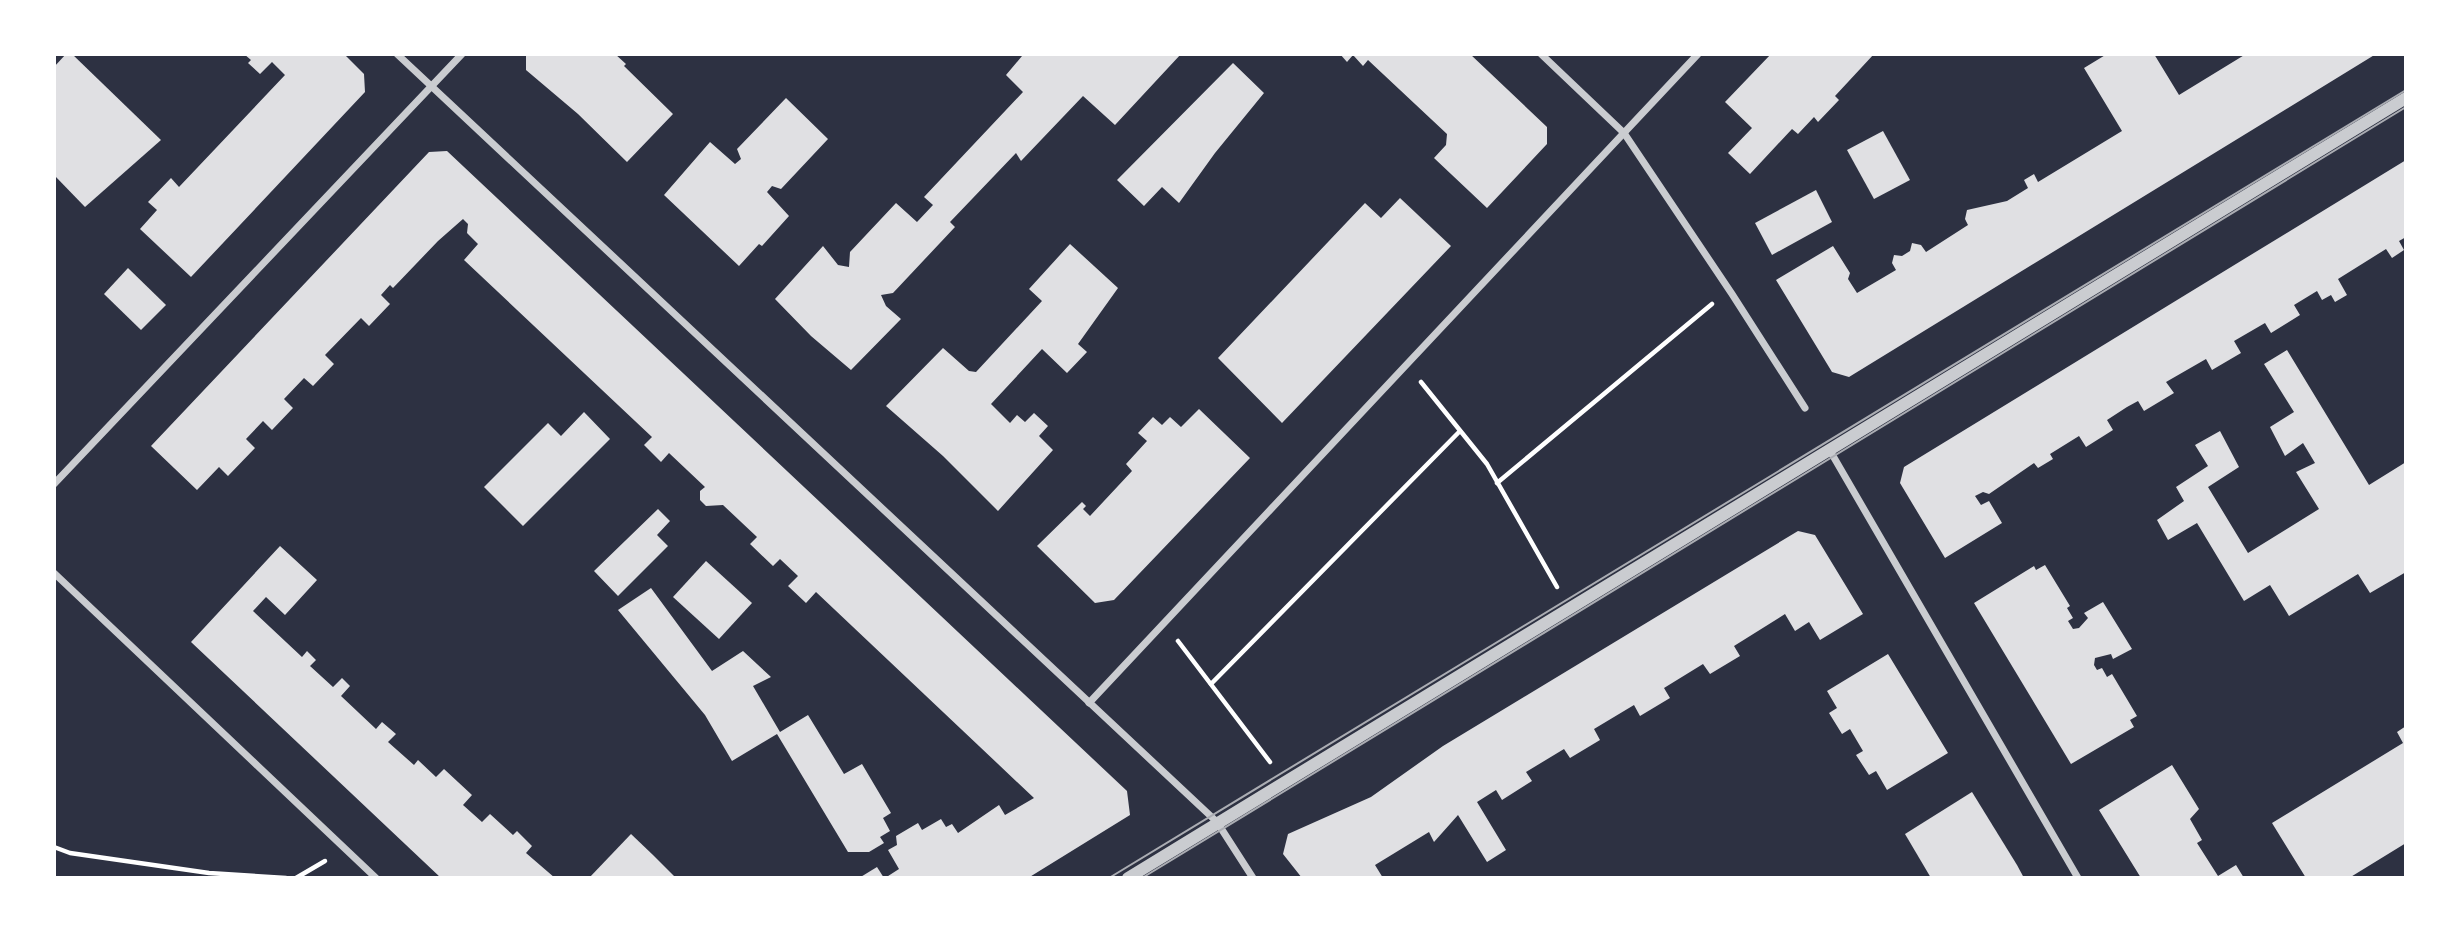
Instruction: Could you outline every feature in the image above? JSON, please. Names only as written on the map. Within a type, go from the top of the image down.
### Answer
[{"type":"street","points":[[397,54],[1217,822],[1253,878]]},
{"type":"street","points":[[54,484],[462,54]]},
{"type":"street","points":[[1541,54],[1624,133],[1805,408]]},
{"type":"street","points":[[1089,703],[1698,54]]},
{"type":"street","points":[[1128,878],[2406,98]]},
{"type":"street","points":[[1829,449],[2078,878]]},
{"type":"street","points":[[54,573],[376,878]]},
{"type":"path","points":[[1497,483],[1729,290]]},
{"type":"path","points":[[1407,365],[1487,464],[1569,607]]},
{"type":"path","points":[[1211,684],[1460,431]]},
{"type":"path","points":[[1164,623],[1286,781]]},
{"type":"path","points":[[296,878],[323,863],[339,843]]},
{"type":"path","points":[[54,847],[69,853],[209,873],[286,878]]},
{"type":"building","points":[[66,54],[72,54],[161,140],[85,207],[54,175],[54,67]]},
{"type":"building","points":[[244,54],[344,54],[364,74],[365,92],[191,277],[140,229],[157,210],[148,202],[171,178],[179,187],[285,75],[272,62],[260,74],[248,63],[251,60]]},
{"type":"building","points":[[526,54],[615,54],[673,114],[627,162],[578,114],[526,70]]},
{"type":"building","points":[[1021,54],[1181,54],[1115,125],[1083,96],[1021,161],[1016,153],[950,222],[955,227],[893,293],[881,295],[886,306],[901,319],[851,370],[811,336],[775,299],[823,246],[838,265],[849,267],[850,252],[896,203],[917,222],[933,205],[924,197],[1023,92],[1006,75]]},
{"type":"building","points":[[1340,54],[1470,54],[1547,127],[1547,144],[1487,208],[1434,158],[1446,145],[1447,134],[1368,60],[1363,66],[1353,55],[1347,62]]},
{"type":"building","points":[[1771,54],[1874,54],[1835,96],[1839,100],[1818,122],[1814,117],[1798,134],[1792,129],[1750,174],[1728,153],[1752,128],[1725,102]]},
{"type":"building","points":[[2107,54],[2154,54],[2179,95],[2246,54],[2376,54],[1849,377],[1832,372],[1776,280],[1833,246],[1850,273],[1848,279],[1857,293],[1896,270],[1892,263],[1894,255],[1902,256],[1910,251],[1912,243],[1921,245],[1926,252],[1968,225],[1965,219],[1967,210],[2007,201],[2028,188],[2024,180],[2034,174],[2038,182],[2122,131],[2084,68]]},
{"type":"building","points":[[1233,63],[1264,93],[1179,203],[1162,187],[1144,206],[1117,180]]},
{"type":"building","points":[[786,98],[828,139],[781,189],[772,186],[767,192],[789,216],[762,246],[759,244],[739,266],[664,195],[710,142],[735,164],[741,159],[737,149]]},
{"type":"building","points":[[1883,131],[1910,180],[1874,199],[1847,150]]},
{"type":"building","points":[[447,151],[1127,791],[1130,815],[1028,878],[885,878],[899,869],[888,850],[897,845],[896,836],[918,823],[922,830],[941,819],[946,827],[952,824],[958,833],[999,805],[1005,815],[1034,798],[816,592],[806,603],[788,586],[798,576],[780,559],[773,566],[750,544],[757,537],[723,505],[706,506],[700,500],[700,491],[705,487],[669,453],[661,462],[644,445],[652,437],[464,260],[478,244],[467,233],[468,224],[463,219],[393,288],[390,285],[381,295],[390,304],[369,326],[361,318],[325,355],[334,364],[313,386],[304,378],[284,399],[293,408],[272,430],[263,421],[246,439],[255,448],[228,476],[219,467],[197,490],[151,446],[429,152]]},
{"type":"building","points":[[2406,160],[2406,237],[2399,241],[2404,250],[2392,258],[2386,249],[2338,279],[2347,295],[2335,302],[2331,295],[2322,300],[2317,291],[2294,305],[2300,315],[2271,333],[2265,323],[2234,341],[2241,353],[2212,370],[2206,359],[2166,382],[2174,393],[2144,411],[2138,401],[2127,407],[2107,420],[2113,430],[2086,447],[2079,436],[2050,454],[2053,459],[2038,468],[2034,463],[1989,494],[1983,492],[1975,496],[1981,505],[1989,501],[2002,523],[1945,558],[1900,483],[1904,467]]},
{"type":"building","points":[[1816,190],[1832,222],[1772,255],[1755,223]]},
{"type":"building","points":[[1400,198],[1451,246],[1282,423],[1218,358],[1365,203],[1381,218]]},
{"type":"building","points":[[1070,244],[1118,288],[1078,344],[1087,352],[1067,373],[1042,349],[991,404],[1010,423],[1017,415],[1025,422],[1034,413],[1048,426],[1039,436],[1053,450],[998,511],[943,456],[886,406],[943,348],[969,371],[976,372],[1042,301],[1029,289]]},
{"type":"building","points":[[128,268],[166,305],[141,330],[104,294]]},
{"type":"building","points":[[2287,350],[2369,485],[2406,462],[2406,572],[2370,593],[2358,574],[2289,616],[2270,585],[2244,601],[2197,523],[2168,540],[2157,520],[2184,501],[2176,487],[2208,466],[2195,445],[2220,431],[2239,467],[2208,487],[2248,553],[2319,509],[2296,472],[2315,463],[2303,443],[2285,456],[2270,427],[2294,412],[2264,364]]},
{"type":"building","points":[[1199,409],[1250,458],[1114,600],[1095,603],[1037,546],[1082,502],[1086,506],[1083,509],[1090,516],[1132,471],[1126,464],[1147,441],[1138,433],[1153,417],[1162,425],[1170,417],[1181,427]]},
{"type":"building","points":[[584,412],[610,439],[523,526],[484,487],[548,423],[561,436]]},
{"type":"building","points":[[658,509],[670,521],[657,535],[668,546],[618,596],[594,571]]},
{"type":"building","points":[[1798,531],[1815,535],[1863,614],[1820,640],[1809,622],[1795,631],[1785,614],[1734,646],[1740,656],[1710,674],[1703,664],[1664,688],[1670,698],[1640,716],[1634,705],[1594,729],[1600,740],[1570,758],[1564,749],[1526,772],[1532,781],[1502,800],[1496,790],[1477,802],[1506,850],[1487,862],[1458,815],[1434,842],[1429,832],[1375,865],[1383,878],[1302,878],[1283,854],[1288,834],[1371,797],[1443,746]]},
{"type":"building","points":[[280,546],[317,580],[285,615],[266,597],[253,611],[302,657],[307,651],[316,660],[310,666],[333,687],[342,678],[350,686],[341,696],[376,729],[382,722],[396,734],[388,742],[414,765],[418,760],[436,777],[444,769],[472,795],[463,805],[482,822],[490,814],[513,835],[517,831],[532,846],[526,853],[555,878],[441,878],[191,642]]},
{"type":"building","points":[[706,561],[752,603],[719,639],[673,597]]},
{"type":"building","points":[[2045,565],[2070,606],[2067,608],[2073,618],[2068,621],[2073,629],[2079,628],[2088,618],[2084,613],[2103,602],[2132,649],[2113,659],[2111,654],[2095,658],[2094,665],[2097,670],[2102,668],[2107,677],[2112,674],[2137,716],[2130,720],[2134,727],[2071,764],[1974,603],[2034,566],[2036,570]]},
{"type":"building","points":[[651,588],[712,671],[743,651],[771,677],[753,686],[780,732],[808,715],[844,774],[862,764],[891,813],[883,818],[890,831],[880,837],[884,843],[869,852],[848,852],[777,734],[732,761],[705,715],[618,610]]},
{"type":"building","points":[[1888,654],[1948,753],[1887,790],[1876,771],[1869,775],[1856,755],[1863,751],[1850,729],[1842,734],[1829,713],[1837,708],[1827,691]]},
{"type":"building","points":[[2406,726],[2406,843],[2349,878],[2306,878],[2272,823],[2403,743],[2397,732]]},
{"type":"building","points":[[2172,765],[2199,809],[2190,819],[2202,840],[2197,843],[2218,876],[2236,865],[2244,878],[2141,878],[2099,810]]},
{"type":"building","points":[[1972,792],[2024,878],[1931,878],[1905,834]]},
{"type":"building","points":[[631,834],[653,855],[676,878],[589,878]]},
{"type":"building","points":[[877,867],[884,878],[859,878]]},
{"type":"tram line","points":[[1109,878],[2406,90]]},
{"type":"tram line","points":[[1142,878],[2406,107]]}]
